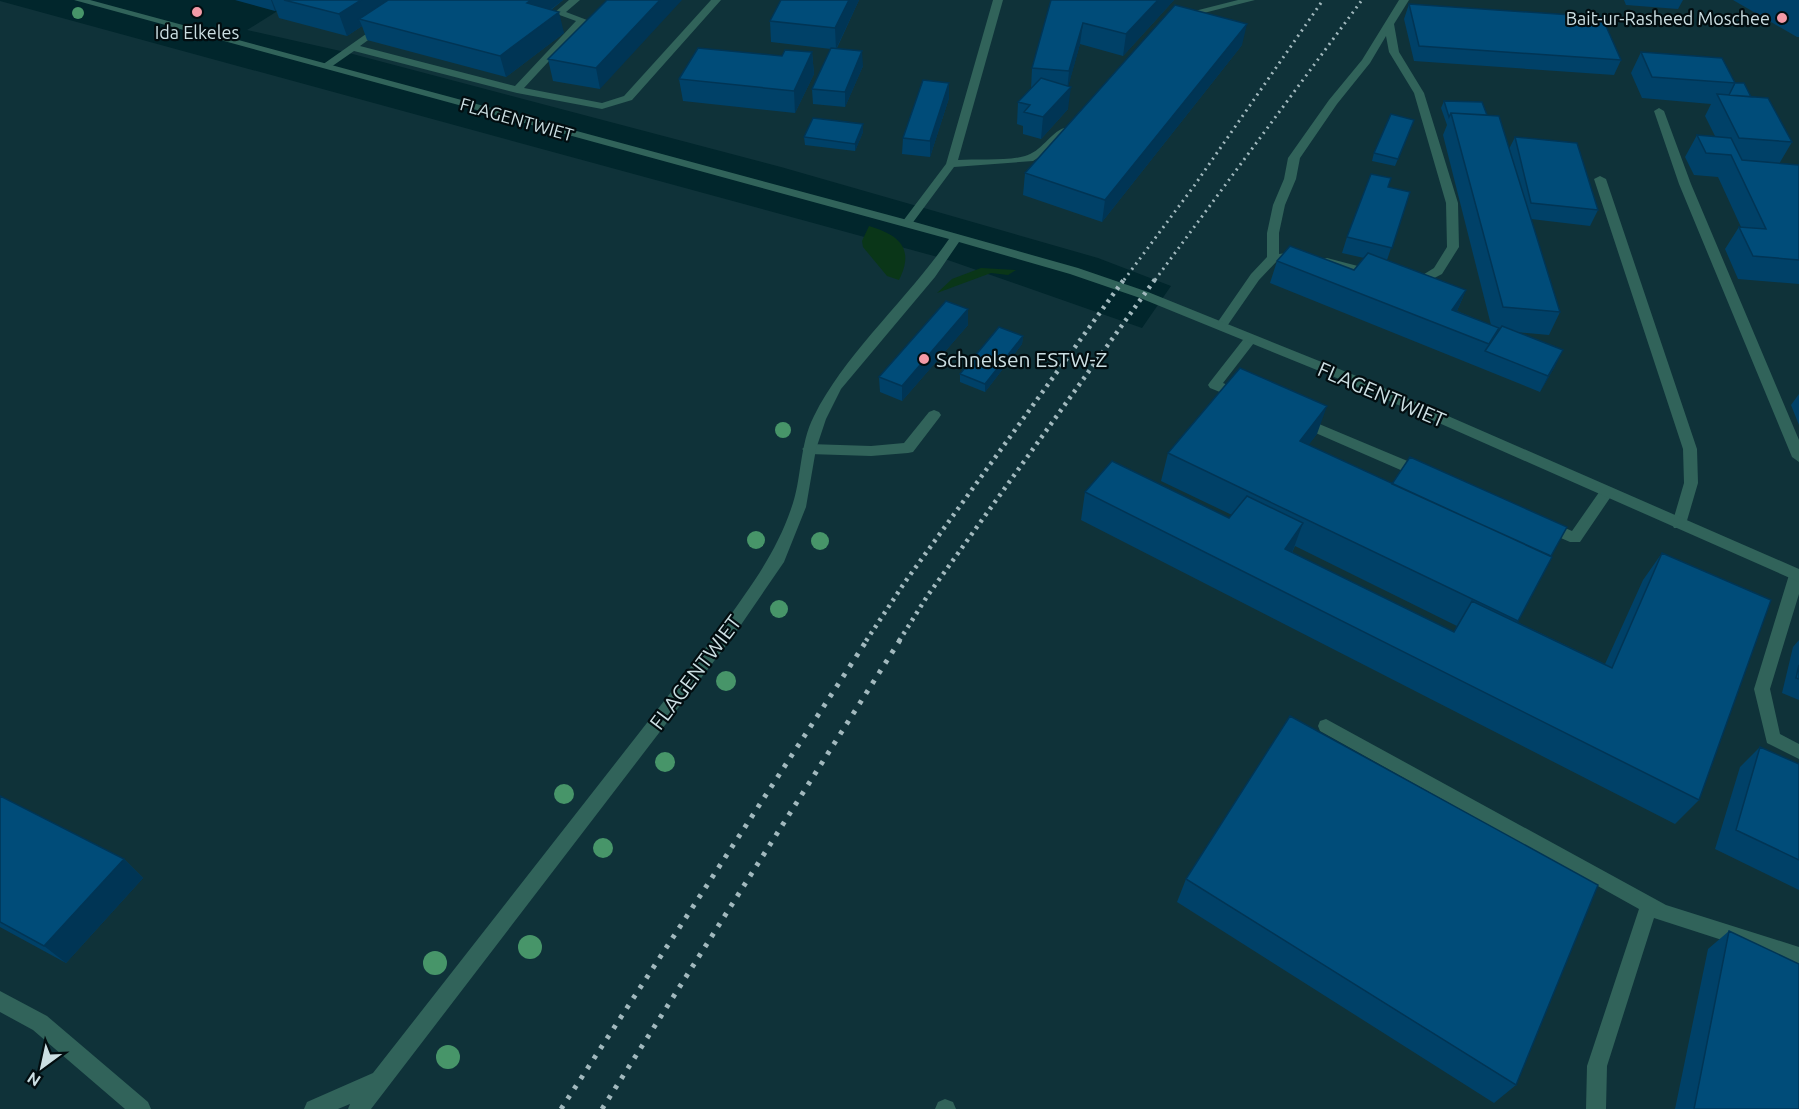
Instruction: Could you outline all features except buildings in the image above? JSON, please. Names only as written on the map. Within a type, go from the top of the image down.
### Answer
[{"type":"street","name":"FLAGENTWIET","points":[[79,0],[327,65],[558,131],[1034,258],[1119,286],[1360,383],[1798,576]]},
{"type":"street","points":[[517,90],[582,20],[559,13],[575,0]]},
{"type":"street","points":[[351,47],[517,90],[602,106],[628,98],[716,0]]},
{"type":"street","points":[[906,223],[951,164],[998,0]]},
{"type":"street","points":[[1171,20],[1250,0]]},
{"type":"street","points":[[1273,258],[1273,233],[1279,205],[1290,179],[1294,158],[1366,60],[1404,0]]},
{"type":"street","points":[[327,65],[390,20]]},
{"type":"street","points":[[1221,326],[1255,277],[1273,258],[1298,254],[1395,278],[1423,280],[1438,271],[1452,247],[1452,203],[1419,93],[1394,52],[1389,24]]},
{"type":"street","points":[[1659,111],[1685,184],[1799,457]]},
{"type":"street","points":[[951,164],[1029,159],[1052,144],[1068,127]]},
{"type":"street","points":[[1600,179],[1690,449],[1691,483],[1679,524]]},
{"type":"street","name":"FLAGENTWIET","points":[[358,1109],[728,632],[776,562],[799,507],[809,449],[819,419],[836,387],[931,274],[956,237]]},
{"type":"street","points":[[1251,339],[1215,385],[1257,402]]},
{"type":"street","points":[[809,449],[871,451],[908,448],[934,415]]},
{"type":"street","points":[[1288,416],[1436,479]]},
{"type":"street","points":[[1532,520],[1575,538],[1607,492]]},
{"type":"street","points":[[1798,576],[1762,689],[1773,738],[1799,752]]},
{"type":"street","points":[[1326,726],[1662,912],[1799,956]]},
{"type":"street","points":[[1596,1109],[1597,1066],[1649,905]]},
{"type":"street","points":[[0,1001],[40,1023],[141,1109]]},
{"type":"street","name":"FLAGENTWIET","points":[[314,1109],[381,1079]]},
{"type":"shaded area","points":[[295,0],[1799,0],[1799,1109],[0,1109],[0,1],[945,259],[1142,328],[1171,286],[1098,258],[781,167],[345,52],[247,30]]},
{"type":"green space","points":[[869,226],[889,234],[901,244],[905,259],[899,280],[887,276],[863,247],[862,241]]},
{"type":"green space","points":[[981,268],[1016,270],[1008,275],[991,273],[937,293],[952,279]]},
{"type":"railway","points":[[1124,280],[1194,186],[1323,0]]},
{"type":"railway","points":[[1155,280],[1362,0]]},
{"type":"railway","points":[[866,641],[905,582],[1125,278]]},
{"type":"railway","points":[[899,641],[928,595],[1156,278]]},
{"type":"railway","points":[[561,1109],[867,640]]},
{"type":"railway","points":[[602,1109],[900,640]]},
{"type":"place","name":"Ida Elkeles","points":[[197,12]]},
{"type":"place","name":"Bait-ur-Rasheed Moschee","points":[[1782,18]]},
{"type":"place","name":"Schnelsen ESTW-Z","points":[[924,359]]}]
